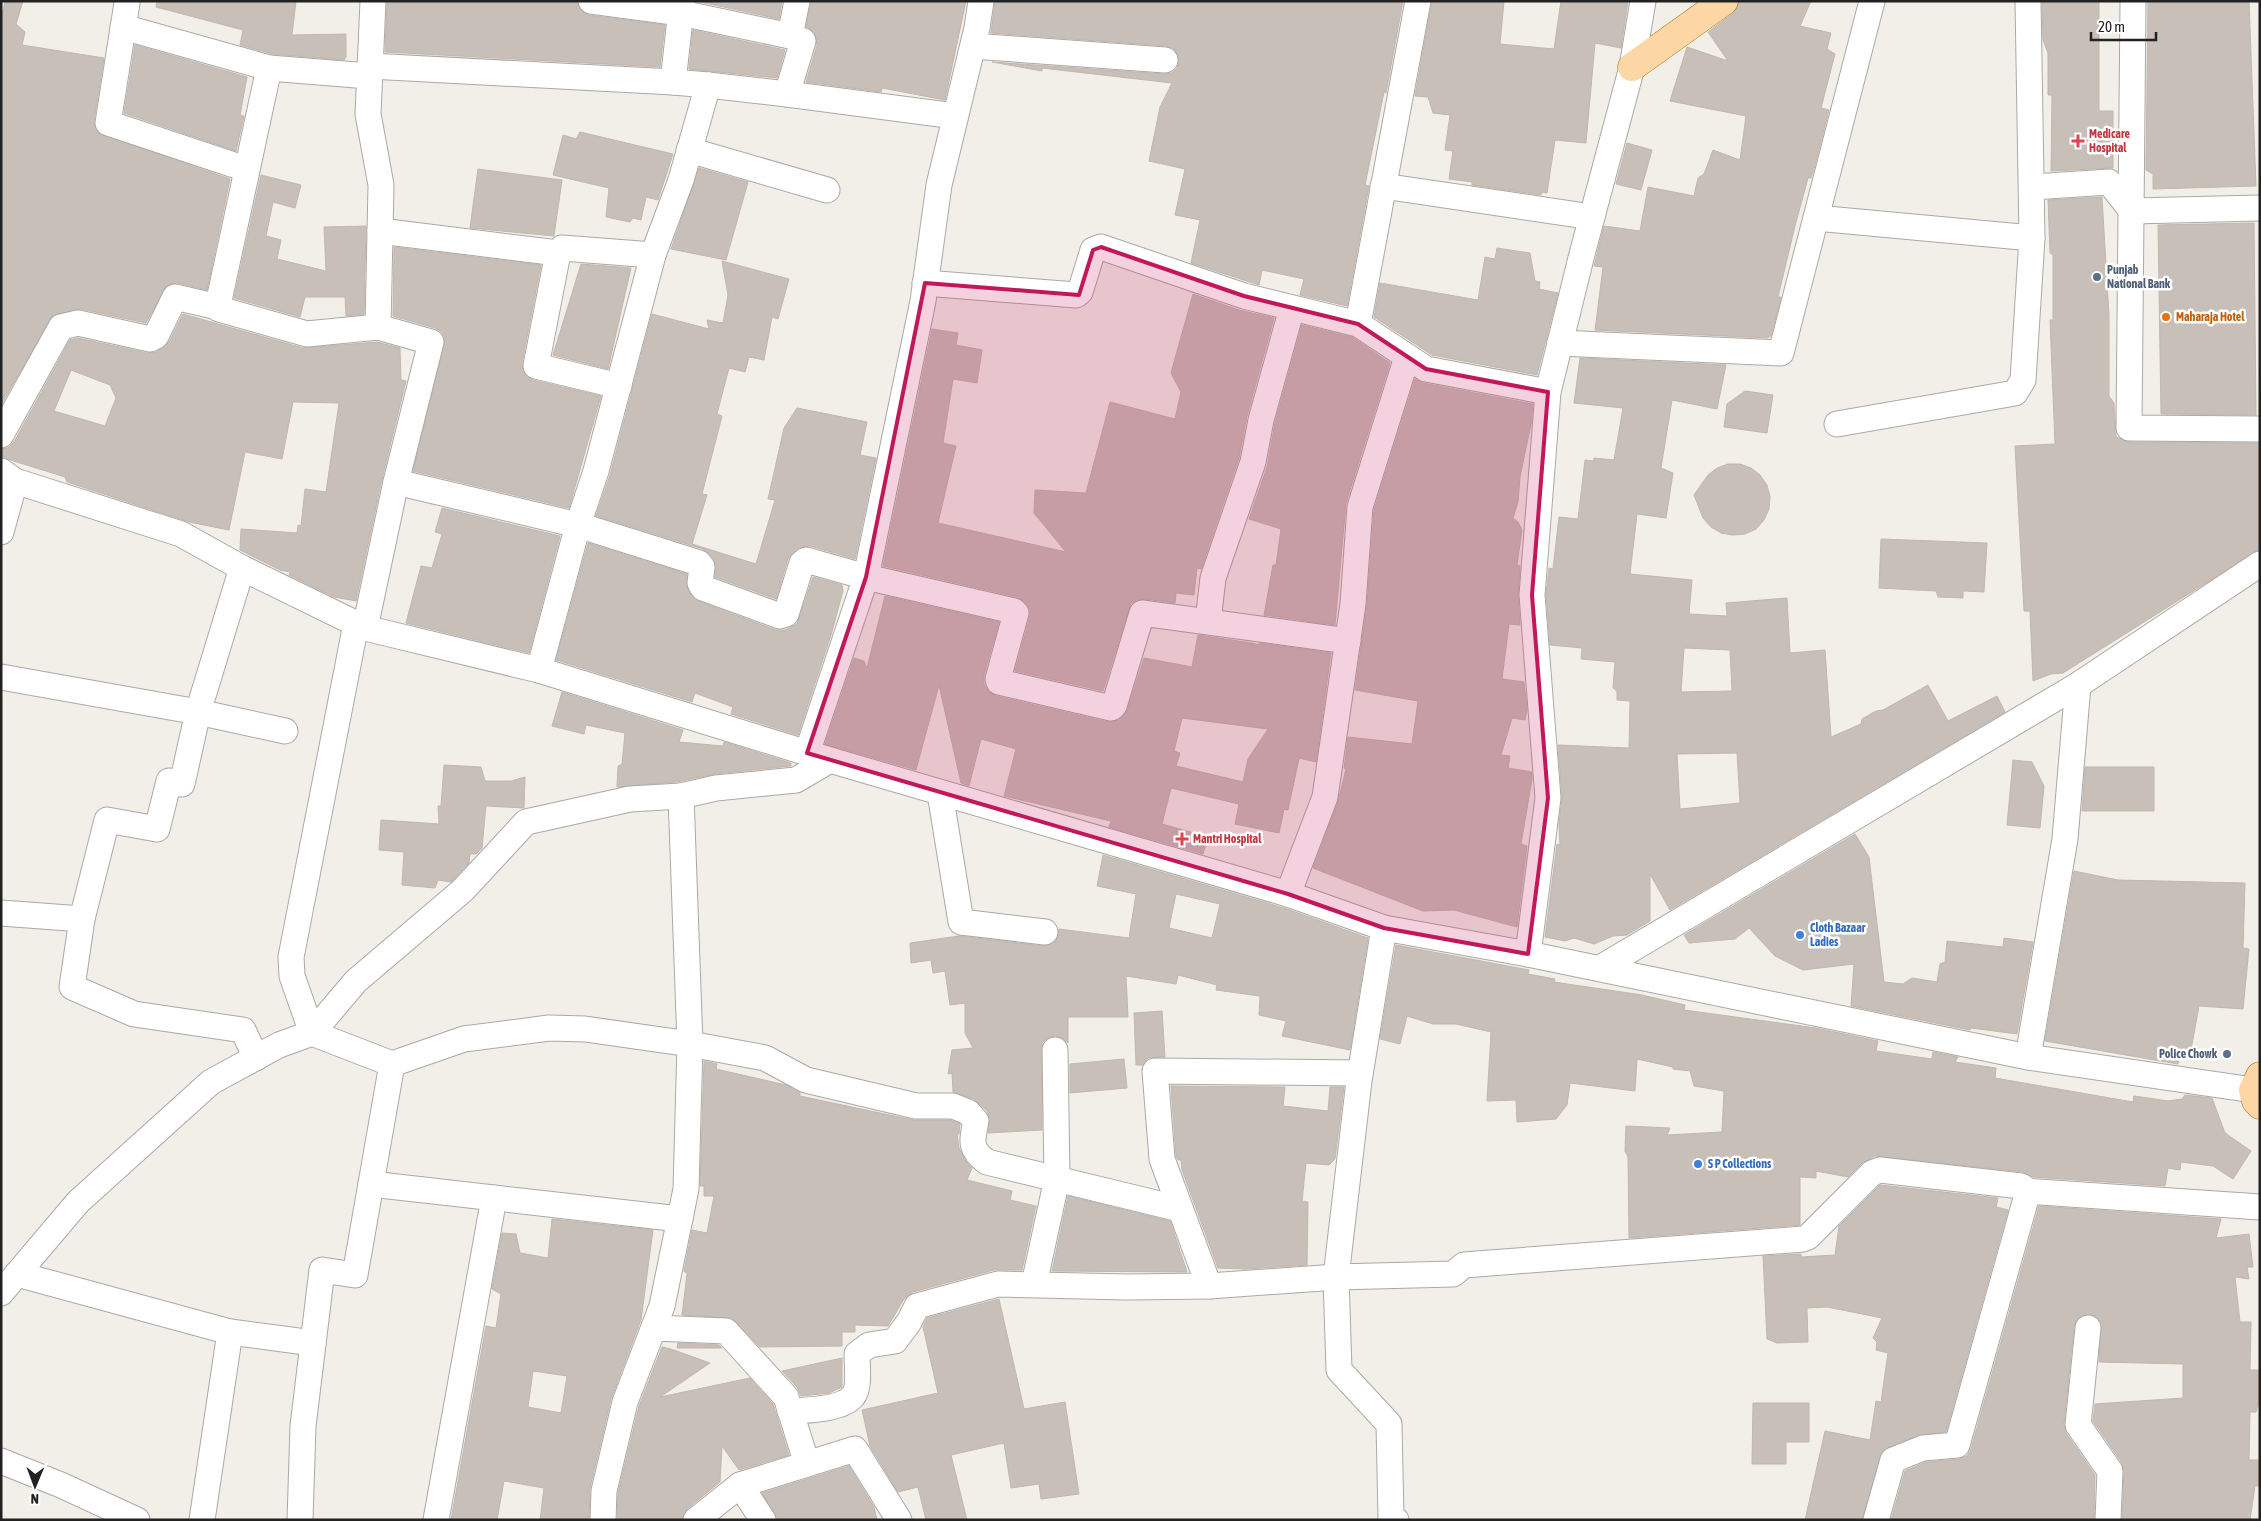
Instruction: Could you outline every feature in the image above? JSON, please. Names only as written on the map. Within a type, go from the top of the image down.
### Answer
[{"type":"main road","points":[[1632,67],[1724,1]]},
{"type":"street","points":[[373,1],[368,114],[381,185],[378,327]]},
{"type":"street","points":[[591,1],[682,7],[803,41],[787,94]]},
{"type":"street","points":[[790,36],[797,1]]},
{"type":"street","points":[[313,1343],[230,1332],[9,1283],[78,1202],[211,1082],[280,1046],[312,1033],[356,982],[463,890],[526,822],[630,799],[681,796],[716,788],[796,780],[818,757],[866,577],[925,283],[939,185],[973,46],[981,1]]},
{"type":"street","points":[[1358,324],[1418,1]]},
{"type":"street","points":[[1528,954],[1548,798],[1532,596],[1548,392],[1632,67],[1643,1]]},
{"type":"street","points":[[1560,343],[1781,353],[1872,1]]},
{"type":"street","points":[[1838,424],[2015,393],[2023,380],[2032,238],[2028,1]]},
{"type":"street","points":[[2133,1],[2129,428],[2260,429]]},
{"type":"street","points":[[673,82],[682,7]]},
{"type":"street","points":[[246,169],[108,123],[124,8],[269,68],[673,82],[787,94],[955,116]]},
{"type":"street","points":[[973,46],[1165,60]]},
{"type":"street","points":[[218,307],[269,68]]},
{"type":"street","points":[[539,670],[578,525],[619,386],[653,255],[681,180],[708,85]]},
{"type":"street","points":[[689,150],[827,190]]},
{"type":"street","points":[[2032,187],[2109,182],[2132,211]]},
{"type":"street","points":[[1383,186],[1592,217]]},
{"type":"street","points":[[2132,211],[2260,208]]},
{"type":"street","points":[[1816,218],[2032,238]]},
{"type":"street","points":[[380,231],[558,253]]},
{"type":"street","points":[[619,386],[536,366],[558,253],[562,248],[653,255]]},
{"type":"street","points":[[925,283],[1076,295],[1080,292],[1094,250],[1101,248],[1244,296],[1358,324],[1426,369],[1548,392]]},
{"type":"street","points":[[1,435],[62,326],[78,323],[150,339],[156,336],[175,297],[218,307],[307,334],[378,327],[431,342],[361,626],[291,957],[292,976],[312,1033],[392,1064],[464,1039],[548,1028],[585,1029],[690,1044],[765,1058],[806,1080],[916,1106],[953,1106],[968,1112],[976,1122],[972,1142],[976,1154],[987,1162],[1180,1209]]},
{"type":"street","points":[[1208,621],[1213,578],[1254,462],[1261,420],[1292,308]]},
{"type":"street","points":[[1288,894],[1326,798],[1353,604],[1360,508],[1407,356]]},
{"type":"street","points":[[1,532],[8,476],[181,534],[242,568],[361,626],[539,670],[818,757],[1288,894],[1384,928],[1600,968],[2028,1057],[2257,1090]]},
{"type":"street","points":[[396,482],[578,525],[699,563],[702,567],[700,584],[703,588],[780,616],[786,614],[803,560],[866,577],[1014,611],[1016,613],[998,679],[999,682],[1111,708],[1114,706],[1140,614],[1208,621],[1348,641]]},
{"type":"street","points":[[1600,968],[2078,685],[2260,564]]},
{"type":"street","points":[[242,568],[198,712],[182,784],[169,780],[158,829],[107,820],[82,919],[72,987],[134,1014],[242,1030],[256,1058]]},
{"type":"street","points":[[1,677],[198,712],[285,731]]},
{"type":"street","points":[[2028,1057],[2065,839],[2078,685]]},
{"type":"street","points":[[940,793],[961,922],[1045,932]]},
{"type":"street","points":[[603,1520],[604,1491],[625,1402],[662,1306],[686,1188],[690,1044],[681,796]]},
{"type":"street","points":[[1,913],[82,919]]},
{"type":"street","points":[[1384,928],[1360,1073],[1336,1277],[1339,1370],[1389,1424],[1392,1519]]},
{"type":"street","points":[[1034,1284],[1057,1179],[1055,1050]]},
{"type":"street","points":[[300,1520],[303,1426],[322,1270],[355,1275],[392,1064]]},
{"type":"street","points":[[1209,1286],[1162,1159],[1155,1071],[1360,1073]]},
{"type":"street","points":[[790,1411],[821,1409],[843,1403],[853,1396],[856,1388],[857,1354],[869,1344],[894,1341],[909,1322],[917,1306],[983,1286],[1034,1284],[1127,1287],[1209,1286],[1336,1277],[1453,1274],[1464,1265],[1803,1239],[1808,1237],[1872,1173],[1880,1170],[2021,1186],[2027,1195],[1957,1445],[1923,1448],[1893,1460],[1876,1520]]},
{"type":"street","points":[[372,1184],[680,1218]]},
{"type":"street","points":[[2026,1191],[2260,1207]]},
{"type":"street","points":[[436,1520],[494,1198]]},
{"type":"street","points":[[654,1328],[726,1331],[786,1397],[807,1464]]},
{"type":"street","points":[[2088,1328],[2078,1424],[2110,1471],[2108,1520]]},
{"type":"street","points":[[202,1520],[230,1332]]},
{"type":"street","points":[[696,1520],[740,1485],[855,1449],[899,1520]]},
{"type":"street","points":[[1,1461],[61,1485],[137,1520]]},
{"type":"street","points":[[740,1485],[763,1520]]},
{"type":"highlighted area","points":[[1101,247],[1244,296],[1358,324],[1426,369],[1548,392],[1532,595],[1548,798],[1528,954],[1384,928],[1288,894],[807,753],[866,577],[925,283],[1079,295],[1093,250]]},
{"type":"building","points":[[5,1],[23,1],[16,24],[25,32],[22,45],[104,58],[94,121],[98,133],[230,179],[207,290],[178,283],[166,286],[146,323],[81,309],[53,315],[1,405],[1,9],[3,11]]},
{"type":"building","points":[[157,1],[296,1],[292,35],[346,34],[346,57],[344,60],[272,54],[240,45],[243,30],[156,7]]},
{"type":"building","points":[[387,1],[577,1],[582,12],[589,15],[665,25],[660,67],[385,52]]},
{"type":"building","points":[[696,1],[782,1],[779,19]]},
{"type":"building","points":[[811,1],[966,1],[945,100],[882,88],[881,92],[806,82],[817,45],[814,32],[806,27]]},
{"type":"building","points":[[995,1],[1403,1],[1386,93],[1384,92],[1365,185],[1369,186],[1347,306],[1300,295],[1304,279],[1262,270],[1259,285],[1191,263],[1200,220],[1175,215],[1185,169],[1149,161],[1160,107],[1172,83],[1042,68],[1042,71],[992,62],[1164,74],[1172,73],[1177,68],[1179,61],[1173,48],[991,33]]},
{"type":"building","points":[[1432,1],[1504,1],[1500,44],[1554,49],[1561,1],[1628,1],[1621,48],[1595,43],[1586,143],[1555,140],[1547,193],[1542,192],[1541,195],[1472,185],[1472,182],[1449,179],[1453,151],[1445,150],[1450,115],[1433,113],[1428,97],[1415,96]]},
{"type":"building","points":[[1739,1],[1811,1],[1800,26],[1831,33],[1827,49],[1835,54],[1821,108],[1829,110],[1815,165],[1811,178],[1808,178],[1795,226],[1771,336],[1767,338],[1595,330],[1603,267],[1594,266],[1604,226],[1640,231],[1648,187],[1694,196],[1698,178],[1704,174],[1713,150],[1740,160],[1746,116],[1670,101],[1687,47],[1728,61],[1708,32],[1733,13]]},
{"type":"building","points":[[2042,1],[2099,1],[2099,111],[2113,111],[2113,168],[2051,171],[2052,95],[2048,95],[2048,53],[2043,40]]},
{"type":"building","points":[[2148,1],[2249,1],[2256,186],[2153,189],[2153,174],[2146,170]]},
{"type":"building","points":[[693,30],[785,50],[777,78],[689,69]]},
{"type":"building","points":[[135,45],[247,77],[240,115],[244,116],[236,151],[124,113]]},
{"type":"building","points":[[580,132],[673,154],[658,200],[646,197],[641,220],[633,218],[630,222],[606,217],[609,188],[553,175],[563,135],[576,139]]},
{"type":"building","points":[[1627,143],[1652,150],[1641,190],[1616,184]]},
{"type":"building","points":[[699,168],[748,182],[726,260],[671,249]]},
{"type":"building","points":[[478,169],[562,180],[554,236],[470,228]]},
{"type":"building","points":[[261,175],[301,185],[295,208],[273,202],[266,236],[281,240],[277,259],[326,271],[324,227],[366,226],[364,314],[346,316],[345,297],[305,297],[300,317],[234,298]]},
{"type":"building","points":[[2102,197],[2109,315],[2109,396],[2114,403],[2116,437],[2129,442],[2260,443],[2260,549],[2063,673],[2051,674],[2033,681],[2030,611],[2024,611],[2015,446],[2055,444],[2050,320],[2053,320],[2053,255],[2050,253],[2048,200]]},
{"type":"building","points":[[2254,223],[2256,415],[2161,414],[2158,225]]},
{"type":"building","points":[[394,247],[541,265],[522,363],[523,371],[533,380],[601,396],[569,508],[413,471],[445,339],[442,332],[435,328],[393,316]]},
{"type":"building","points":[[1497,248],[1530,253],[1535,281],[1540,282],[1539,289],[1558,293],[1537,375],[1432,355],[1374,317],[1380,283],[1478,300],[1485,257],[1495,259]]},
{"type":"building","points":[[722,261],[789,279],[778,319],[772,317],[764,360],[749,357],[745,372],[729,368],[717,414],[722,416],[702,494],[707,495],[692,544],[756,564],[775,500],[768,499],[784,428],[797,408],[867,422],[860,455],[876,458],[855,559],[810,546],[798,548],[788,559],[776,599],[715,577],[714,559],[703,549],[596,516],[610,475],[652,314],[709,329],[707,320],[723,323],[728,295]]},
{"type":"building","points":[[581,264],[631,268],[608,369],[553,355]]},
{"type":"building","points":[[1193,294],[1239,310],[1274,318],[1247,416],[1239,458],[1201,569],[1197,568],[1194,595],[1176,593],[1175,603],[1144,599],[1131,603],[1103,691],[1015,671],[1030,616],[1030,609],[1024,601],[1017,597],[883,566],[932,329],[958,333],[956,345],[982,350],[977,383],[953,379],[943,443],[956,446],[938,523],[1066,552],[1034,513],[1035,490],[1086,493],[1110,402],[1175,419],[1181,392],[1171,373]]},
{"type":"building","points":[[183,314],[303,348],[377,342],[400,348],[401,380],[406,381],[382,479],[356,601],[334,597],[289,575],[290,572],[280,570],[240,550],[241,529],[297,533],[298,525],[301,526],[305,489],[326,492],[339,403],[293,402],[282,459],[245,452],[229,530],[189,522],[67,482],[65,477],[1,457],[1,449],[8,448],[14,442],[70,340],[78,338],[147,353],[156,352],[169,342]],"holes":[[[71,370],[110,385],[116,398],[105,426],[54,411]]]},
{"type":"building","points":[[1302,325],[1352,337],[1390,363],[1346,503],[1335,625],[1264,615],[1273,565],[1276,565],[1281,529],[1249,519],[1267,467],[1275,423]]},
{"type":"building","points":[[1580,358],[1726,365],[1717,409],[1672,400],[1661,468],[1673,473],[1666,518],[1637,514],[1630,574],[1692,580],[1689,614],[1727,616],[1726,603],[1787,598],[1790,653],[1825,650],[1831,737],[1861,724],[1862,719],[1876,711],[1883,710],[1928,685],[1948,721],[1997,696],[2005,712],[1670,910],[1650,874],[1650,921],[1627,935],[1613,936],[1594,944],[1574,938],[1565,941],[1545,937],[1557,844],[1560,845],[1559,824],[1562,797],[1558,745],[1629,748],[1630,701],[1617,700],[1617,691],[1613,688],[1615,662],[1581,659],[1582,648],[1550,645],[1546,595],[1549,568],[1553,569],[1559,517],[1578,519],[1585,460],[1594,461],[1594,458],[1614,460],[1623,408],[1574,403]],"holes":[[[1684,648],[1730,650],[1732,691],[1681,692]],[[1737,753],[1740,803],[1680,809],[1677,754]]]},
{"type":"building","points":[[1415,379],[1423,383],[1533,404],[1531,424],[1520,477],[1518,502],[1513,518],[1518,522],[1522,530],[1517,565],[1520,566],[1518,596],[1520,625],[1509,624],[1502,679],[1524,682],[1527,709],[1525,720],[1512,718],[1501,755],[1510,756],[1508,768],[1532,772],[1521,844],[1527,846],[1517,927],[1454,910],[1423,911],[1313,868],[1338,802],[1346,769],[1344,768],[1348,737],[1412,744],[1418,701],[1355,690],[1367,605],[1374,510]]},
{"type":"building","points":[[1745,391],[1773,395],[1767,433],[1724,427],[1727,404]]},
{"type":"building","points":[[1728,464],[1740,464],[1751,468],[1760,475],[1767,485],[1770,497],[1769,509],[1764,520],[1756,529],[1745,534],[1721,533],[1711,527],[1703,518],[1694,495],[1708,475],[1717,468]]},
{"type":"building","points":[[442,508],[560,536],[529,653],[406,623],[421,566],[432,568],[442,534],[435,532]]},
{"type":"building","points":[[1881,539],[1987,543],[1984,592],[1963,591],[1963,598],[1938,597],[1936,591],[1879,588]]},
{"type":"building","points":[[588,543],[687,574],[688,590],[698,601],[776,630],[785,630],[797,624],[813,577],[842,585],[843,591],[831,635],[798,735],[731,714],[733,707],[695,693],[692,702],[556,660]]},
{"type":"building","points":[[885,596],[999,622],[984,675],[984,684],[989,692],[996,696],[1108,722],[1119,720],[1127,711],[1144,658],[1192,667],[1198,635],[1259,645],[1259,643],[1331,653],[1316,762],[1299,758],[1288,810],[1284,809],[1279,833],[1235,824],[1239,804],[1171,788],[1162,824],[1208,837],[1203,854],[1109,827],[1111,821],[1004,796],[1016,749],[981,739],[969,786],[961,783],[939,685],[916,770],[825,744],[854,658],[864,661],[867,668]],"holes":[[[1182,718],[1268,729],[1248,759],[1243,782],[1176,766],[1180,753],[1174,751]]]},
{"type":"building","points":[[562,692],[683,730],[679,742],[723,746],[724,742],[791,763],[791,766],[715,774],[676,782],[617,787],[618,766],[622,764],[625,733],[586,725],[584,734],[552,726]]},
{"type":"building","points":[[2013,760],[2032,762],[2044,786],[2040,828],[2007,825]]},
{"type":"building","points":[[444,765],[481,767],[485,781],[511,781],[525,777],[524,808],[486,806],[482,848],[476,854],[470,854],[469,863],[451,882],[438,880],[435,888],[402,885],[404,852],[379,850],[381,820],[439,824],[438,806],[441,806]]},
{"type":"building","points":[[2085,767],[2154,767],[2154,811],[2082,811]]},
{"type":"building","points":[[1855,834],[1869,857],[1884,982],[1903,984],[1912,978],[1937,982],[1940,964],[1945,962],[1947,941],[2003,947],[2004,938],[2033,942],[2017,1034],[1971,1028],[1970,1030],[1851,1006],[1854,964],[1803,970],[1775,956],[1749,928],[1735,939],[1689,943],[1684,935]]},
{"type":"building","points":[[1103,855],[1284,908],[1368,938],[1350,1050],[1282,1036],[1286,1021],[1259,1015],[1260,996],[1216,990],[1217,985],[1178,975],[1176,984],[1126,976],[1128,1017],[1068,1017],[1068,1043],[1062,1038],[1055,1036],[1047,1038],[1042,1043],[1042,1130],[988,1133],[990,1118],[987,1111],[974,1099],[953,1092],[952,1073],[948,1074],[952,1050],[973,1048],[965,1033],[965,1003],[950,1005],[945,971],[933,973],[931,960],[911,963],[910,943],[959,936],[1044,946],[1056,941],[1059,929],[1129,938],[1136,894],[1097,886]],"holes":[[[1176,894],[1220,904],[1212,938],[1169,928]]]},
{"type":"building","points":[[2074,871],[2118,880],[2245,883],[2243,948],[2249,949],[2243,1009],[2199,1006],[2190,1055],[2180,1053],[2178,1064],[2045,1041]]},
{"type":"building","points":[[1396,945],[1529,970],[1528,974],[1555,979],[1554,982],[1642,995],[1685,1005],[1684,1010],[1816,1028],[1878,1041],[1876,1051],[1932,1059],[1933,1052],[1958,1057],[1955,1062],[1996,1068],[1995,1078],[2133,1102],[2134,1096],[2168,1101],[2182,1099],[2185,1095],[2212,1098],[2225,1133],[2251,1151],[2233,1179],[2213,1166],[2181,1162],[2180,1170],[2168,1168],[2165,1186],[2033,1177],[2023,1172],[1875,1156],[1862,1163],[1848,1177],[1816,1171],[1816,1178],[1800,1177],[1800,1225],[1629,1238],[1628,1157],[1625,1151],[1626,1126],[1670,1128],[1667,1135],[1722,1132],[1724,1091],[1694,1086],[1690,1071],[1673,1069],[1673,1067],[1637,1059],[1635,1091],[1570,1083],[1567,1105],[1556,1119],[1517,1122],[1516,1100],[1487,1101],[1491,1032],[1456,1024],[1433,1024],[1407,1016],[1400,1044],[1380,1039]]},
{"type":"building","points":[[1162,1011],[1165,1057],[1148,1058],[1142,1065],[1136,1065],[1134,1013]]},
{"type":"building","points":[[1124,1059],[1127,1088],[1070,1093],[1070,1064]]},
{"type":"building","points":[[704,1061],[717,1064],[716,1069],[786,1085],[800,1093],[800,1096],[913,1120],[950,1120],[960,1124],[959,1134],[957,1134],[959,1148],[965,1160],[972,1168],[967,1180],[1012,1191],[1010,1200],[1036,1206],[1022,1270],[994,1270],[913,1292],[904,1299],[888,1326],[855,1325],[855,1332],[842,1332],[842,1346],[760,1347],[732,1318],[682,1315],[687,1274],[684,1271],[692,1230],[707,1233],[714,1196],[704,1196],[704,1186],[700,1186]]},
{"type":"building","points":[[1171,1086],[1285,1087],[1283,1106],[1328,1111],[1330,1087],[1344,1087],[1335,1159],[1329,1165],[1306,1163],[1302,1201],[1308,1202],[1307,1265],[1246,1269],[1218,1268],[1182,1170],[1181,1160],[1178,1160],[1176,1156]]},
{"type":"building","points":[[1880,1185],[1998,1198],[1996,1207],[2008,1210],[1946,1432],[1918,1435],[1883,1450],[1862,1520],[1805,1520],[1825,1431],[1870,1440],[1876,1401],[1881,1402],[1888,1353],[1876,1350],[1877,1342],[1873,1338],[1882,1318],[1827,1307],[1807,1308],[1808,1342],[1777,1343],[1767,1339],[1763,1256],[1801,1254],[1801,1257],[1835,1255],[1839,1226]]},
{"type":"building","points":[[1068,1196],[1170,1221],[1187,1272],[1052,1271]]},
{"type":"building","points":[[2039,1206],[2221,1219],[2216,1238],[2249,1234],[2253,1267],[2247,1267],[2249,1279],[2235,1277],[2240,1322],[2251,1322],[2250,1370],[2260,1370],[2260,1399],[2256,1412],[2250,1412],[2249,1460],[2260,1460],[2260,1486],[2255,1486],[2250,1520],[2122,1520],[2124,1471],[2122,1463],[2093,1421],[2095,1404],[2183,1398],[2183,1364],[2099,1362],[2101,1323],[2097,1317],[2089,1314],[2077,1319],[2074,1327],[2064,1424],[2066,1433],[2095,1475],[2094,1520],[1891,1520],[1905,1471],[1926,1462],[1959,1459],[1967,1456],[1971,1449]]},
{"type":"building","points":[[552,1219],[653,1230],[641,1320],[611,1399],[590,1488],[589,1520],[540,1520],[544,1488],[504,1481],[497,1520],[451,1520],[486,1326],[496,1328],[501,1294],[492,1289],[502,1233],[516,1234],[520,1253],[548,1258]],"holes":[[[533,1371],[567,1376],[561,1413],[528,1407]]]},
{"type":"building","points":[[999,1299],[1024,1409],[1065,1402],[1079,1494],[1041,1499],[1039,1484],[1011,1488],[1004,1443],[951,1455],[967,1520],[926,1520],[918,1487],[898,1492],[870,1446],[862,1410],[938,1393],[923,1327],[927,1318]]},
{"type":"building","points":[[678,1343],[719,1345],[722,1348],[677,1348]]},
{"type":"building","points":[[662,1347],[710,1363],[660,1397],[750,1378],[773,1404],[789,1455],[739,1470],[722,1446],[720,1482],[687,1509],[682,1520],[617,1520],[618,1493],[639,1406]]},
{"type":"building","points":[[842,1358],[842,1387],[829,1393],[801,1396],[797,1387],[782,1371]]},
{"type":"building","points":[[1753,1403],[1809,1403],[1809,1442],[1786,1442],[1786,1464],[1752,1464]]},
{"type":"building","points":[[849,1466],[874,1507],[877,1520],[777,1520],[762,1493]]},
{"type":"place","name":"Medicare Hospital","points":[[2078,141]]},
{"type":"place","name":"Punjab National Bank","points":[[2097,277]]},
{"type":"place","name":"Maharaja Hotel","points":[[2166,317]]},
{"type":"place","name":"Mantri Hospital","points":[[1182,839]]},
{"type":"place","name":"Cloth Bazaar Ladies","points":[[1800,935]]},
{"type":"place","name":"Police Chowk","points":[[2227,1054]]},
{"type":"place","name":"S P Collections","points":[[1698,1164]]}]
